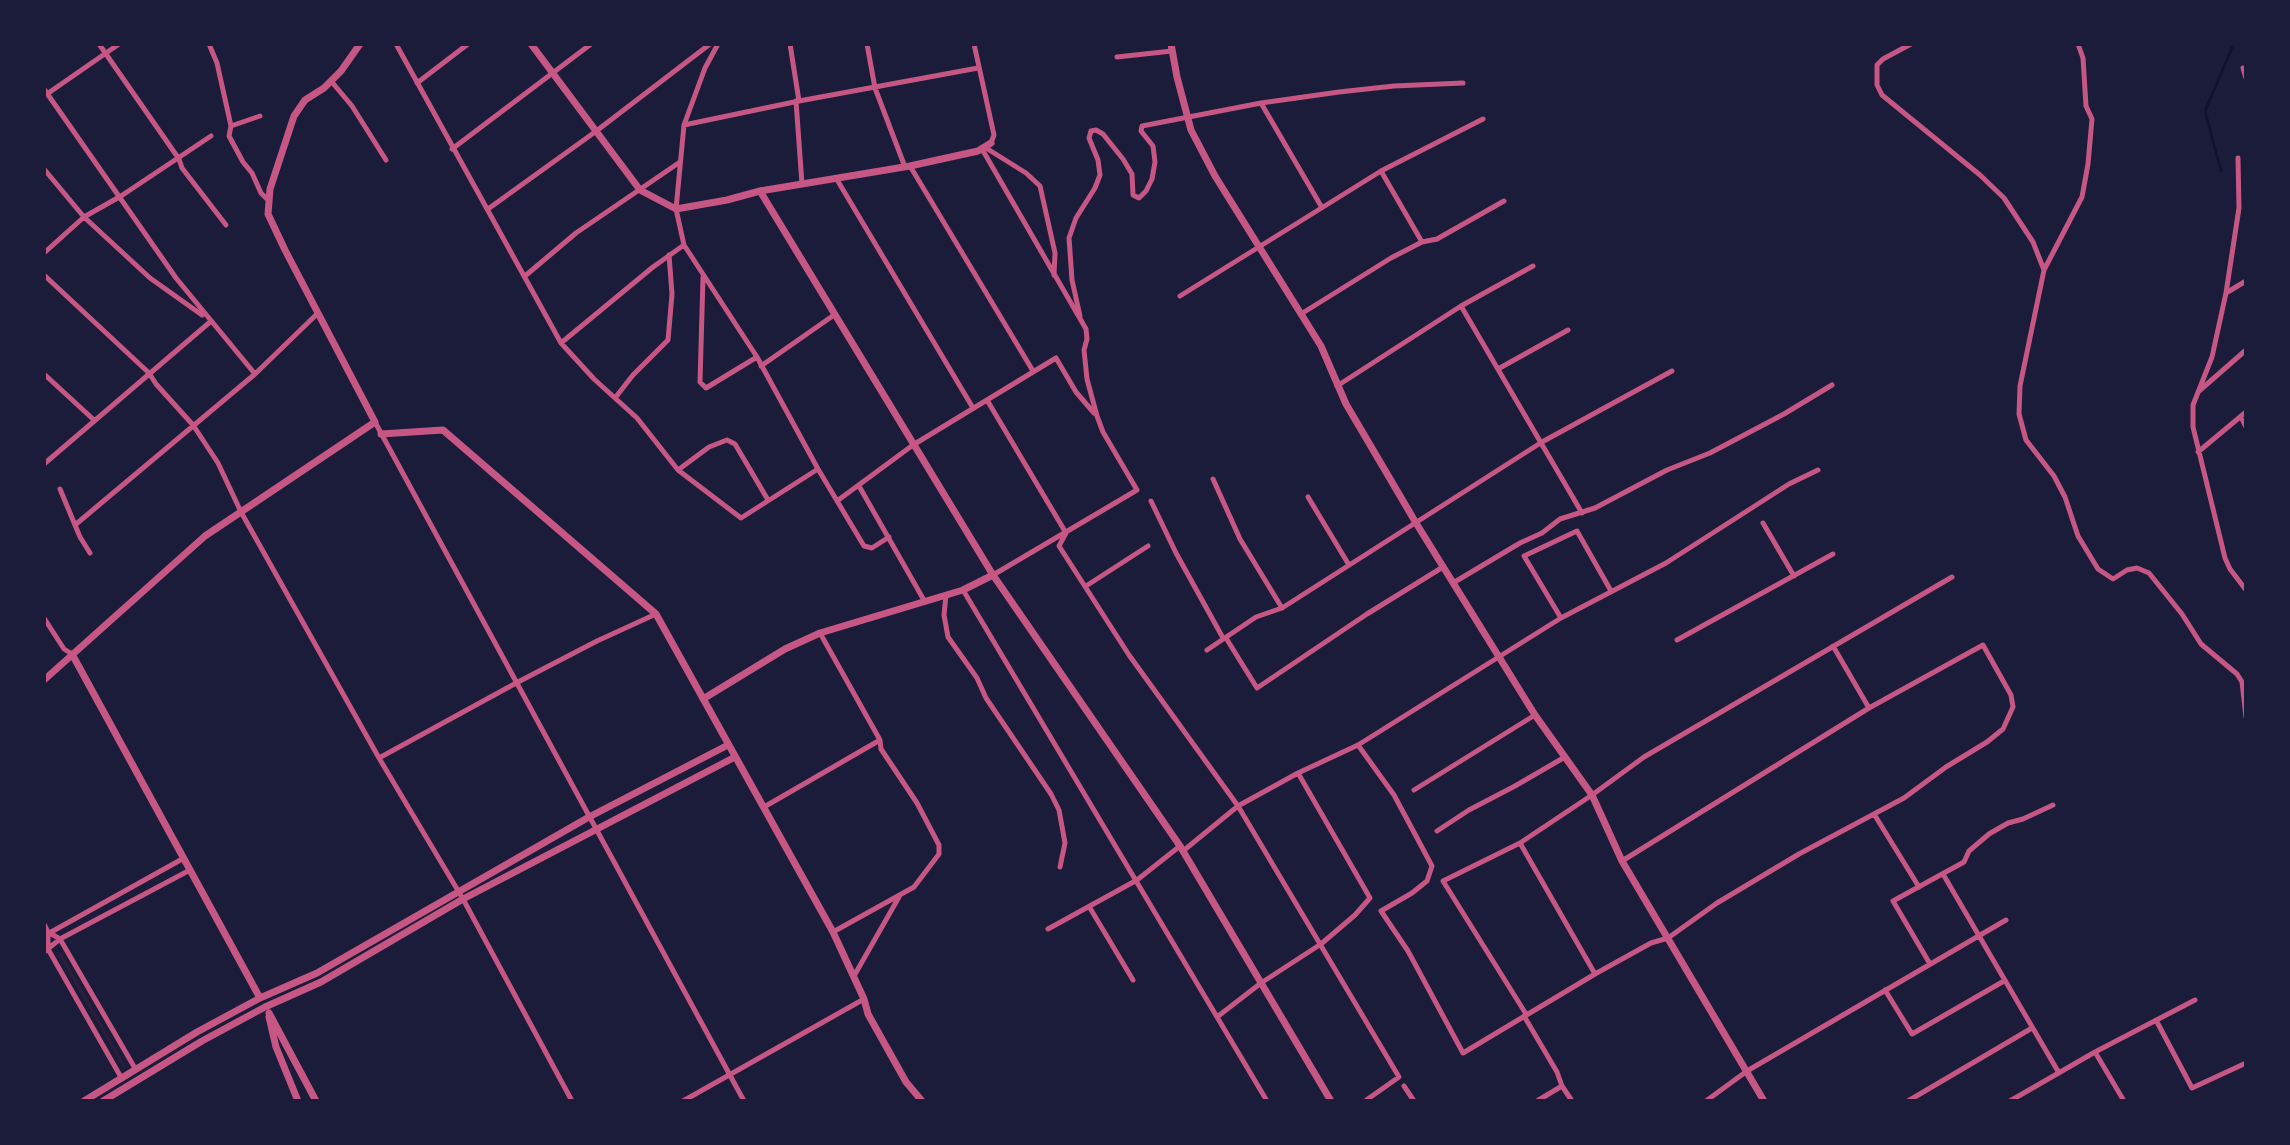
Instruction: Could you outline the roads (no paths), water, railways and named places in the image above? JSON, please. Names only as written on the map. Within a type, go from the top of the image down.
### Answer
[{"type":"street","points":[[99,44],[179,159],[182,168],[226,225]]},
{"type":"street","points":[[119,44],[45,93],[121,196],[176,278],[255,374]]},
{"type":"street","points":[[209,44],[217,63],[231,126],[229,136],[261,193],[269,201]]},
{"type":"street","points":[[360,44],[331,81],[305,100],[294,116],[270,190],[268,214],[381,434],[744,1101]]},
{"type":"street","points":[[396,44],[561,343],[637,418],[678,470],[741,518],[817,469]]},
{"type":"street","points":[[417,83],[468,44]]},
{"type":"street","points":[[531,44],[640,190],[676,209],[760,191],[908,166],[986,147],[993,135],[974,44]]},
{"type":"street","points":[[452,149],[592,44]]},
{"type":"street","points":[[488,209],[710,44]]},
{"type":"street","points":[[718,44],[705,68],[684,125],[676,209],[684,245],[757,358],[817,469],[864,546],[872,548],[889,537]]},
{"type":"street","points":[[790,44],[797,101],[802,184]]},
{"type":"street","points":[[867,44],[874,88],[908,166],[1033,371]]},
{"type":"street","points":[[1911,44],[1877,65],[1877,85],[1882,95],[2004,198],[2033,242],[2044,270]]},
{"type":"street","points":[[2078,44],[2082,58],[2085,106],[2092,120],[2088,164],[2082,197],[2044,270],[2020,386],[2019,414],[2026,440],[2054,476],[2078,536],[2098,569],[2113,579],[2127,570],[2137,568],[2148,573],[2182,614],[2201,644],[2237,674],[2242,682],[2246,717]]},
{"type":"street","points":[[1117,57],[1172,47],[1191,130],[1203,155],[1321,346],[1337,386],[1416,523],[1535,715],[1592,795],[1622,861],[1765,1101]]},
{"type":"street","points":[[684,125],[978,68]]},
{"type":"street","points":[[2243,68],[2246,78]]},
{"type":"street","points":[[331,81],[352,106],[386,160]]},
{"type":"street","points":[[1080,316],[1072,280],[1069,238],[1076,218],[1100,176],[1098,160],[1089,138],[1091,131],[1096,130],[1103,134],[1123,159],[1132,174],[1133,195],[1139,198],[1152,179],[1155,162],[1153,146],[1141,131],[1142,126],[1261,103],[1394,86],[1463,83]]},
{"type":"street","points":[[1261,103],[1321,206]]},
{"type":"street","points":[[231,126],[260,116]]},
{"type":"street","points":[[1180,296],[1321,206],[1381,171],[1483,119]]},
{"type":"street","points":[[44,253],[84,217],[121,196],[211,136]]},
{"type":"street","points":[[986,147],[1026,173],[1040,186],[1055,253],[1054,276]]},
{"type":"street","points":[[703,699],[785,649],[820,633],[963,590],[1066,533],[1136,490],[1103,432],[1097,416],[1087,379],[1084,350],[1086,329],[1054,276],[986,147]]},
{"type":"street","points":[[2238,158],[2239,208],[2226,293],[2213,357],[2193,405],[2193,427],[2225,558],[2246,590]]},
{"type":"street","points":[[525,276],[576,233],[680,162]]},
{"type":"street","points":[[44,169],[84,217],[150,278],[210,321]]},
{"type":"street","points":[[1381,171],[1422,242]]},
{"type":"street","points":[[836,178],[973,408]]},
{"type":"street","points":[[760,191],[993,575],[1181,849],[1331,1101]]},
{"type":"street","points":[[1301,314],[1391,258],[1422,242],[1437,239],[1504,201]]},
{"type":"street","points":[[561,343],[684,245]]},
{"type":"street","points":[[615,398],[633,375],[668,340],[672,294],[670,254]]},
{"type":"street","points":[[1337,386],[1461,306],[1533,266]]},
{"type":"street","points":[[44,275],[149,373],[193,425],[218,463],[241,512],[379,758],[463,899],[572,1101]]},
{"type":"street","points":[[703,277],[700,382],[706,387],[757,358]]},
{"type":"street","points":[[2226,293],[2246,281]]},
{"type":"street","points":[[1461,306],[1582,513]]},
{"type":"street","points":[[75,525],[255,374],[318,313]]},
{"type":"street","points":[[761,366],[834,315]]},
{"type":"street","points":[[44,464],[210,321]]},
{"type":"street","points":[[1498,369],[1568,330]]},
{"type":"street","points":[[2196,393],[2246,350]]},
{"type":"street","points":[[837,501],[913,445],[1056,358],[1076,391],[1097,416]]},
{"type":"street","points":[[1207,650],[1256,617],[1282,608],[1542,442],[1672,371]]},
{"type":"street","points":[[44,374],[94,420]]},
{"type":"street","points":[[1453,583],[1542,533],[1560,519],[1570,514],[1582,513],[1685,462],[1710,453],[1832,385]]},
{"type":"street","points":[[987,400],[1066,533]]},
{"type":"street","points":[[2198,452],[2244,414]]},
{"type":"street","points":[[2244,414],[2246,427]]},
{"type":"street","points":[[44,680],[205,536],[375,422]]},
{"type":"street","points":[[381,434],[443,430],[656,614],[833,932],[869,1014],[906,1082],[922,1101]]},
{"type":"street","points":[[678,470],[709,447],[727,440],[735,444],[768,500]]},
{"type":"street","points":[[1048,929],[1137,880],[1238,806],[1358,745],[1561,618],[1666,563],[1789,484],[1818,470]]},
{"type":"street","points":[[1213,479],[1240,539],[1282,608]]},
{"type":"street","points":[[859,486],[925,602]]},
{"type":"street","points":[[60,489],[80,537],[90,553]]},
{"type":"street","points":[[1308,497],[1349,565]]},
{"type":"street","points":[[1151,501],[1176,553],[1257,688],[1443,567]]},
{"type":"street","points":[[1763,523],[1794,576]]},
{"type":"street","points":[[1561,618],[1524,556],[1577,531],[1611,592]]},
{"type":"street","points":[[1066,533],[1059,546],[1129,655],[1238,806],[1399,1077],[1365,1101]]},
{"type":"street","points":[[1087,586],[1148,546]]},
{"type":"street","points":[[1677,640],[1833,554]]},
{"type":"street","points":[[1572,1101],[1525,1015],[1443,881],[1520,843],[1644,757],[1952,577]]},
{"type":"street","points":[[963,590],[1267,1101]]},
{"type":"street","points":[[946,595],[944,615],[948,637],[977,678],[986,698],[1059,810],[1065,843],[1060,867]]},
{"type":"street","points":[[379,758],[518,682],[656,614]]},
{"type":"street","points":[[44,618],[64,649],[72,654],[316,1101]]},
{"type":"street","points":[[820,633],[880,740],[881,749],[917,803],[939,845],[939,855],[914,887],[833,932]]},
{"type":"street","points":[[1358,745],[1394,795],[1432,866],[1427,881],[1381,911],[1408,951],[1464,1053],[1595,974],[1651,943],[1668,938],[1717,902],[1904,798],[2003,729],[2013,708],[2011,695],[1983,645],[1868,708],[1622,861]]},
{"type":"street","points":[[1833,646],[1868,708]]},
{"type":"street","points":[[1414,790],[1535,715]]},
{"type":"street","points":[[764,807],[880,740]]},
{"type":"street","points":[[84,1101],[197,1032],[260,998],[317,973],[589,817],[728,745]]},
{"type":"street","points":[[103,1101],[202,1041],[321,982],[463,899],[735,757]]},
{"type":"street","points":[[1437,831],[1469,810],[1565,757]]},
{"type":"street","points":[[1217,1017],[1261,983],[1321,944],[1355,915],[1370,898],[1298,774]]},
{"type":"street","points":[[1930,964],[1893,901],[1964,862],[1969,851],[1989,834],[2008,823],[2053,805]]},
{"type":"street","points":[[1874,814],[1919,887]]},
{"type":"street","points":[[1520,843],[1595,974]]},
{"type":"street","points":[[46,934],[184,858]]},
{"type":"street","points":[[46,950],[60,939],[190,870]]},
{"type":"street","points":[[1943,874],[2059,1073]]},
{"type":"street","points":[[854,976],[901,894]]},
{"type":"street","points":[[1090,908],[1133,981]]},
{"type":"street","points":[[1706,1101],[1747,1071],[2006,920]]},
{"type":"street","points":[[44,924],[46,950],[122,1079]]},
{"type":"street","points":[[46,934],[60,939],[136,1071]]},
{"type":"street","points":[[1885,990],[1912,1034],[2004,981]]},
{"type":"street","points":[[683,1101],[864,999]]},
{"type":"street","points":[[2010,1101],[2095,1052],[2195,1000]]},
{"type":"street","points":[[267,1010],[270,1030],[298,1101]]},
{"type":"street","points":[[2156,1020],[2192,1088],[2246,1063]]},
{"type":"street","points":[[1908,1101],[2032,1028]]},
{"type":"street","points":[[2095,1052],[2124,1101]]},
{"type":"street","points":[[1404,1086],[1414,1101]]},
{"type":"street","points":[[1537,1101],[1562,1086]]},
{"type":"waterway","points":[[2221,171],[2205,111],[2232,48],[2231,44]]}]
